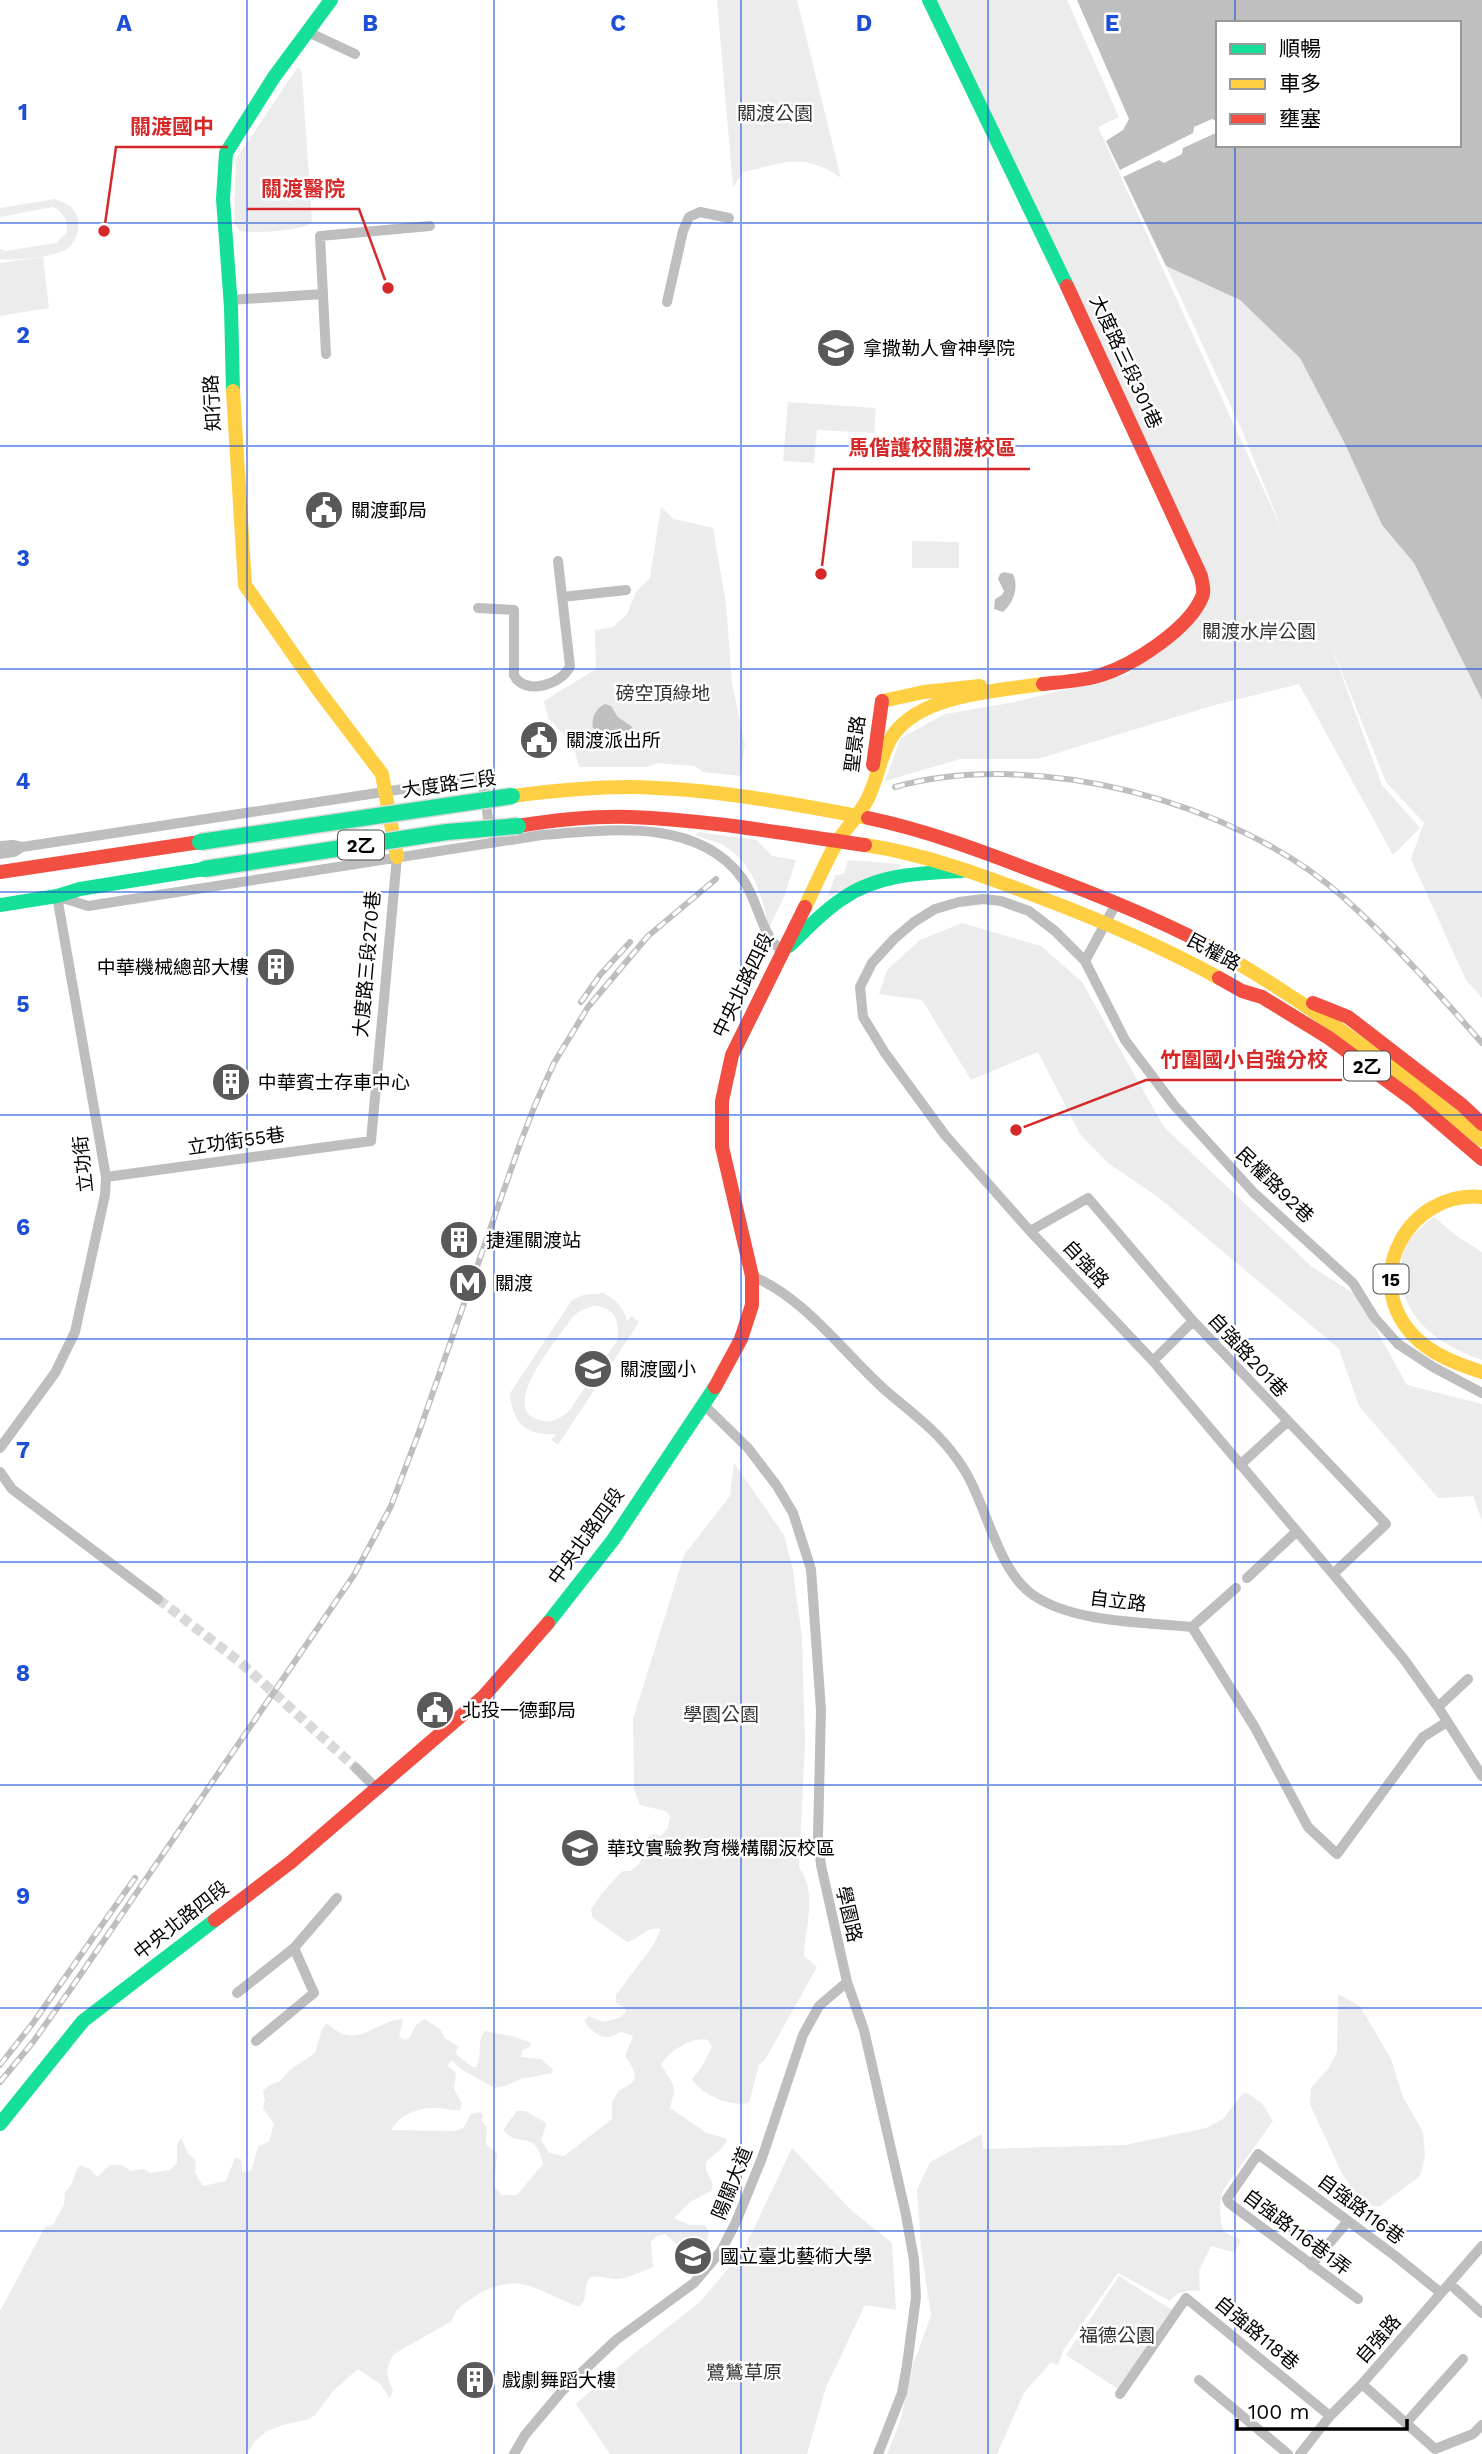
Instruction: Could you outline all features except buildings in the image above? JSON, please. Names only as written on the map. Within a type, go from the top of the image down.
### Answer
[{"type":"street","name":"知行路","points":[[331,0],[274,77],[226,153],[223,199],[246,585],[316,687],[382,774],[386,791]]},
{"type":"street","name":"大度路三段301巷","points":[[929,0],[1176,519],[1201,576],[1204,594],[1201,603],[1178,628],[1133,661],[1100,676],[1016,687]]},
{"type":"street","points":[[308,32],[355,54]]},
{"type":"street","points":[[667,302],[683,230],[689,217],[700,212],[729,218]]},
{"type":"street","points":[[326,354],[320,236],[430,226]]},
{"type":"street","points":[[230,300],[323,294]]},
{"type":"street","points":[[478,608],[514,610],[514,675],[517,682],[523,685],[541,685],[558,681],[570,666],[558,561]]},
{"type":"street","points":[[562,597],[626,590]]},
{"type":"street","points":[[871,793],[893,717],[882,701],[968,686],[1016,687]]},
{"type":"street","points":[[884,752],[893,735],[915,713],[967,695],[1016,687]]},
{"type":"street","name":"聖景路","points":[[871,793],[882,701]]},
{"type":"street","name":"大度路三段","points":[[22,847],[482,778],[491,843]]},
{"type":"street","name":"大度路三段","points":[[0,872],[568,789],[629,787],[683,790],[858,816],[904,827]]},
{"type":"street","name":"大度路三段270巷","points":[[371,1141],[397,857],[386,791]]},
{"type":"street","name":"中央北路四段","points":[[0,2124],[83,2021],[222,1916],[377,1789],[483,1697],[550,1621],[613,1540],[727,1369],[741,1339],[752,1305],[752,1276],[722,1147],[722,1101],[732,1055],[838,841],[858,816],[871,793]]},
{"type":"street","name":"2乙","points":[[0,905],[204,869],[447,832],[564,819],[628,817],[699,822],[838,841]]},
{"type":"street","name":"民權路","points":[[904,827],[1022,866],[1176,928],[1288,993],[1449,1112],[1482,1140]]},
{"type":"street","points":[[57,896],[88,906],[542,835],[601,831],[649,832],[687,839],[710,848],[724,858],[740,875],[752,894],[769,937],[782,952],[843,898],[856,891],[908,874],[970,870]]},
{"type":"street","name":"民權路","points":[[838,841],[891,849],[970,870],[1107,923],[1188,961],[1242,991],[1262,998],[1329,1038],[1412,1099],[1482,1159]]},
{"type":"street","points":[[0,846],[22,847]]},
{"type":"street","points":[[0,854],[22,847]]},
{"type":"street","name":"立功街","points":[[0,1448],[55,1373],[75,1332],[105,1195],[106,1177],[57,896]]},
{"type":"street","name":"自強路","points":[[1085,961],[1055,931],[1029,911],[1001,901],[984,899],[959,902],[935,909],[914,922],[872,963],[860,987],[863,1017],[885,1053],[945,1135],[1153,1361],[1403,1658],[1482,1776]]},
{"type":"street","points":[[1085,961],[1117,902]]},
{"type":"street","name":"民權路92巷","points":[[1085,961],[1125,1040],[1174,1105],[1254,1193],[1353,1283],[1374,1317],[1398,1344],[1433,1367],[1482,1393]]},
{"type":"street","points":[[1288,993],[1348,1017],[1462,1105],[1482,1124]]},
{"type":"street","name":"立功街55巷","points":[[106,1177],[371,1141]]},
{"type":"street","name":"15","points":[[1482,1197],[1455,1200],[1427,1210],[1405,1230],[1391,1257],[1391,1293],[1405,1325],[1427,1347],[1458,1364],[1482,1372]]},
{"type":"street","name":"自強路201巷","points":[[1030,1230],[1088,1198],[1193,1321],[1386,1524],[1334,1574]]},
{"type":"street","name":"自立路","points":[[752,1276],[780,1289],[884,1389],[923,1420],[953,1450],[986,1512],[1007,1566],[1022,1587],[1061,1610],[1085,1616],[1192,1628]]},
{"type":"street","points":[[1153,1361],[1193,1321]]},
{"type":"street","name":"學園路","points":[[704,1404],[748,1448],[777,1486],[793,1513],[811,1569],[821,1710],[818,1836],[826,1894],[847,1982],[864,2030],[880,2098],[906,2215],[915,2273],[914,2328],[904,2384],[878,2454]]},
{"type":"street","points":[[1240,1465],[1287,1422]]},
{"type":"street","points":[[0,1472],[12,1489],[158,1599]]},
{"type":"street","points":[[1247,1578],[1296,1532]]},
{"type":"street","points":[[1236,1588],[1192,1628],[1254,1726],[1307,1827],[1337,1854],[1423,1737],[1447,1722]]},
{"type":"street","points":[[1438,1707],[1468,1679]]},
{"type":"street","points":[[356,1768],[377,1789]]},
{"type":"street","points":[[237,1993],[293,1948],[337,1898]]},
{"type":"street","points":[[256,2040],[314,1993],[293,1948]]},
{"type":"street","name":"陽關大道","points":[[514,2454],[525,2435],[562,2391],[616,2340],[694,2283],[721,2251],[762,2158],[803,2035],[819,2006],[847,1982]]},
{"type":"street","name":"自強路116巷","points":[[1258,2154],[1441,2294]]},
{"type":"street","name":"自強路116巷1弄","points":[[1258,2154],[1227,2199],[1228,2203],[1358,2299]]},
{"type":"street","points":[[1311,2265],[1348,2221]]},
{"type":"street","name":"自強路","points":[[1300,2454],[1330,2416],[1362,2384],[1482,2246]]},
{"type":"street","points":[[1450,2284],[1482,2312]]},
{"type":"street","name":"自強路118巷","points":[[1120,2394],[1186,2298],[1330,2416]]},
{"type":"street","points":[[1406,2423],[1463,2359]]},
{"type":"street","points":[[1199,2380],[1288,2454]]},
{"type":"street","points":[[1362,2384],[1435,2449],[1473,2434],[1482,2425]]},
{"type":"green space","name":"關渡公園","points":[[717,0],[797,0],[841,178],[816,165],[793,162],[743,172],[733,187]]},
{"type":"green space","name":"關渡水岸公園","points":[[933,0],[1067,0],[1119,117],[1098,127],[1283,532],[1241,428],[1166,266],[1240,300],[1300,358],[1345,444],[1382,525],[1414,563],[1482,700],[1482,998],[1466,980],[1411,859],[1424,823],[1386,782],[1328,638],[1382,785],[1420,828],[1393,855],[1299,684],[1215,705],[1037,759],[960,759],[885,781],[901,738],[945,714],[1010,703],[1127,675],[1199,611],[1209,591]]},
{"type":"green space","points":[[297,68],[301,69],[302,75],[312,223],[277,231],[240,231],[234,223],[236,159]]},
{"type":"green space","points":[[55,199],[75,211],[78,231],[72,244],[61,252],[48,255],[0,259],[0,249],[5,251],[56,243],[67,232],[64,217],[53,207],[0,217],[0,208]]},
{"type":"green space","points":[[43,257],[49,308],[0,316],[0,263]]},
{"type":"green space","points":[[788,402],[876,408],[874,433],[817,430],[814,463],[783,461]]},
{"type":"green space","name":"磅空頂綠地","points":[[661,507],[674,519],[713,528],[726,604],[732,683],[745,745],[740,776],[703,772],[694,766],[657,763],[648,767],[579,767],[573,744],[548,718],[544,701],[596,669],[595,630],[613,627],[627,614],[636,592],[650,578]]},
{"type":"green space","points":[[912,541],[959,542],[959,568],[912,568]]},
{"type":"green space","points":[[698,832],[757,840],[772,856],[796,860],[784,897],[769,928],[759,891],[741,860],[718,843],[695,835]]},
{"type":"green space","points":[[848,860],[901,866],[862,880],[828,897],[835,875],[844,874]]},
{"type":"green space","points":[[962,923],[1041,946],[1082,982],[1164,1127],[1312,1267],[1358,1296],[1407,1385],[1482,1404],[1482,1521],[1473,1496],[1438,1498],[1359,1406],[1339,1349],[1158,1197],[1108,1163],[1080,1134],[1038,1052],[971,1080],[922,1000],[879,994],[887,970],[920,940]]},
{"type":"green space","points":[[1434,1217],[1455,1235],[1482,1252],[1482,1360],[1452,1347],[1425,1328],[1407,1302],[1402,1287],[1403,1253],[1412,1236]]},
{"type":"green space","points":[[603,1293],[619,1304],[627,1321],[631,1316],[639,1322],[558,1445],[551,1440],[556,1434],[536,1433],[522,1426],[514,1412],[510,1393],[572,1300],[583,1295]],"holes":[[[592,1306],[611,1312],[617,1321],[617,1341],[569,1411],[555,1420],[539,1420],[528,1413],[525,1402],[535,1372],[571,1319],[578,1312]]]},
{"type":"green space","name":"學園公園","points":[[734,1463],[784,1535],[793,1570],[802,1637],[805,1743],[799,1867],[805,1877],[809,1899],[804,1956],[817,1967],[765,2060],[759,2065],[749,2103],[717,2099],[702,2090],[692,2079],[712,2047],[708,2040],[695,2040],[681,2046],[661,2065],[673,2084],[670,2108],[705,2132],[727,2139],[724,2146],[706,2162],[706,2170],[713,2184],[711,2191],[690,2202],[674,2218],[690,2225],[705,2225],[709,2231],[700,2257],[691,2257],[665,2234],[657,2236],[651,2242],[653,2267],[621,2279],[589,2278],[584,2300],[579,2307],[527,2286],[503,2284],[489,2289],[460,2307],[452,2321],[394,2354],[388,2368],[393,2390],[390,2398],[380,2384],[358,2369],[333,2391],[315,2415],[267,2431],[254,2442],[247,2454],[0,2454],[0,2311],[45,2227],[53,2225],[64,2205],[65,2192],[80,2165],[90,2169],[97,2177],[110,2165],[122,2165],[131,2171],[144,2169],[150,2173],[170,2170],[177,2163],[177,2144],[181,2138],[188,2153],[196,2161],[195,2173],[203,2186],[226,2181],[235,2158],[241,2159],[243,2172],[251,2171],[258,2147],[269,2141],[274,2124],[263,2108],[263,2092],[315,2053],[322,2029],[327,2023],[347,2035],[357,2035],[403,2019],[399,2036],[405,2040],[424,2019],[439,2028],[445,2038],[458,2046],[456,2054],[472,2067],[476,2067],[478,2062],[485,2031],[531,2043],[530,2047],[522,2050],[521,2057],[541,2059],[553,2069],[552,2073],[495,2088],[450,2061],[448,2066],[456,2073],[454,2089],[462,2103],[460,2110],[417,2110],[399,2120],[391,2130],[455,2131],[463,2128],[471,2114],[480,2112],[483,2114],[482,2122],[487,2127],[486,2144],[497,2154],[494,2186],[501,2195],[517,2195],[543,2164],[539,2152],[531,2142],[515,2139],[503,2130],[517,2111],[525,2111],[545,2122],[541,2140],[549,2153],[564,2156],[612,2119],[612,2102],[619,2090],[631,2084],[635,2077],[625,2056],[633,2036],[622,2032],[610,2037],[598,2035],[584,2020],[589,2016],[603,2022],[619,2018],[626,2012],[625,2008],[616,2003],[616,1995],[654,1944],[661,1929],[651,1929],[627,1942],[593,1918],[591,1910],[619,1874],[630,1871],[640,1862],[648,1837],[654,1834],[661,1836],[668,1828],[670,1816],[665,1811],[640,1805],[634,1789],[633,1719],[684,1555],[730,1496]]},
{"type":"green space","points":[[1338,1994],[1360,2006],[1391,2059],[1403,2097],[1423,2132],[1425,2156],[1420,2176],[1379,2207],[1364,2204],[1342,2174],[1310,2104],[1311,2088],[1328,2069],[1337,2052]]},
{"type":"green space","points":[[1247,2093],[1262,2103],[1273,2121],[1223,2190],[1221,2224],[1226,2233],[1241,2240],[1235,2253],[1211,2246],[1199,2271],[1200,2291],[1179,2293],[1170,2301],[1118,2273],[1064,2349],[1058,2365],[1051,2362],[1024,2393],[997,2454],[887,2454],[900,2422],[913,2365],[931,2315],[921,2248],[917,2190],[930,2162],[982,2134],[983,2149],[1125,2145],[1206,2128],[1223,2119],[1242,2094]]},
{"type":"green space","name":"鷺鷥草原","points":[[792,2148],[851,2210],[892,2243],[896,2310],[865,2305],[826,2387],[807,2454],[610,2454],[576,2404],[700,2302],[743,2251]]},
{"type":"green space","name":"福德公園","points":[[1119,2276],[1172,2310],[1118,2389],[1066,2355]]},
{"type":"shaded area","points":[[1077,0],[1482,0],[1482,700],[1414,563],[1382,525],[1345,444],[1300,358],[1240,300],[1166,266],[1106,141],[1123,130],[1129,119]]},
{"type":"shaded area","points":[[1004,572],[1013,574],[1016,584],[1013,599],[1003,612],[994,609],[995,599],[1004,591],[998,579]]},
{"type":"shaded area","points":[[605,704],[611,706],[617,716],[632,727],[637,738],[614,737],[593,728],[595,714]]},
{"type":"pier","points":[[1212,119],[1216,121],[1216,133],[1183,148],[1182,154],[1164,163],[1159,160],[1123,177],[1120,170],[1193,133],[1194,127]]},
{"type":"tunnel","points":[[158,1599],[240,1662],[356,1768]]},
{"type":"railway","points":[[895,787],[950,777],[1008,774],[1069,779],[1131,791],[1190,810],[1247,834],[1298,863],[1343,897],[1397,950],[1482,1043]]},
{"type":"railway","points":[[0,2082],[70,1990],[354,1575],[391,1506],[520,1144],[554,1063],[588,1007],[648,936],[716,879]]},
{"type":"railway","points":[[581,1002],[600,975],[630,942]]},
{"type":"railway","points":[[0,2065],[33,2023],[135,1878]]},
{"type":"traffic: fast","points":[[233,391],[231,307],[223,199],[226,153],[274,77],[331,0]]},
{"type":"traffic: fast","points":[[929,0],[1067,286]]},
{"type":"traffic: fast","points":[[200,842],[512,796]]},
{"type":"traffic: fast","points":[[204,869],[447,832],[518,826]]},
{"type":"traffic: fast","points":[[0,905],[204,869]]},
{"type":"traffic: fast","points":[[789,946],[835,904],[870,884],[900,876],[962,871]]},
{"type":"traffic: fast","points":[[548,1623],[613,1540],[715,1387]]},
{"type":"traffic: fast","points":[[0,2124],[83,2021],[215,1920]]},
{"type":"traffic: slow","points":[[233,391],[245,585],[316,687],[382,774],[397,857]]},
{"type":"traffic: slow","points":[[805,907],[834,847],[867,800],[889,742],[906,721],[922,711],[962,697],[1043,684]]},
{"type":"traffic: slow","points":[[882,701],[924,692],[980,686]]},
{"type":"traffic: slow","points":[[512,796],[600,788],[659,788],[749,797],[868,818]]},
{"type":"traffic: slow","points":[[865,845],[931,860],[1018,889],[1130,934],[1219,978]]},
{"type":"traffic: slow","points":[[1203,943],[1312,1010],[1415,1086],[1482,1140]]},
{"type":"traffic: slow","points":[[1482,1197],[1456,1199],[1433,1208],[1414,1223],[1400,1242],[1392,1264],[1391,1288],[1397,1312],[1419,1341],[1444,1358],[1482,1372]]},
{"type":"traffic: jam","points":[[1043,684],[1094,677],[1144,654],[1185,621],[1195,609],[1203,592],[1201,576],[1067,286]]},
{"type":"traffic: jam","points":[[873,765],[882,701]]},
{"type":"traffic: jam","points":[[518,826],[560,820],[630,817],[748,828],[865,845]]},
{"type":"traffic: jam","points":[[868,818],[995,856],[1121,905],[1203,943]]},
{"type":"traffic: jam","points":[[0,872],[200,842]]},
{"type":"traffic: jam","points":[[715,1387],[741,1339],[752,1305],[752,1276],[722,1147],[722,1101],[732,1055],[805,907]]},
{"type":"traffic: jam","points":[[1219,978],[1242,991],[1262,997],[1329,1038],[1412,1099],[1482,1159]]},
{"type":"traffic: jam","points":[[1313,1003],[1348,1017],[1462,1105],[1482,1124]]},
{"type":"traffic: jam","points":[[215,1920],[291,1862],[483,1697],[548,1623]]},
{"type":"place","name":"關渡國中","points":[[104,231]]},
{"type":"place","name":"關渡醫院","points":[[388,288]]},
{"type":"place","name":"拿撒勒人會神學院","points":[[836,348]]},
{"type":"place","name":"關渡郵局","points":[[324,510]]},
{"type":"place","name":"馬偕護校關渡校區","points":[[821,574]]},
{"type":"place","name":"關渡派出所","points":[[539,740]]},
{"type":"place","name":"中華機械總部大樓","points":[[276,967]]},
{"type":"place","name":"中華賓士存車中心","points":[[231,1082]]},
{"type":"place","name":"竹圍國小自強分校","points":[[1016,1130]]},
{"type":"place","name":"捷運關渡站","points":[[459,1240]]},
{"type":"place","name":"關渡","points":[[468,1283]]},
{"type":"place","name":"關渡國小","points":[[593,1369]]},
{"type":"place","name":"北投一德郵局","points":[[435,1710]]},
{"type":"place","name":"華玟實驗教育機構關汳校區","points":[[580,1848]]},
{"type":"place","name":"國立臺北藝術大學","points":[[693,2256]]},
{"type":"place","name":"戲劇舞蹈大樓","points":[[475,2380]]}]
